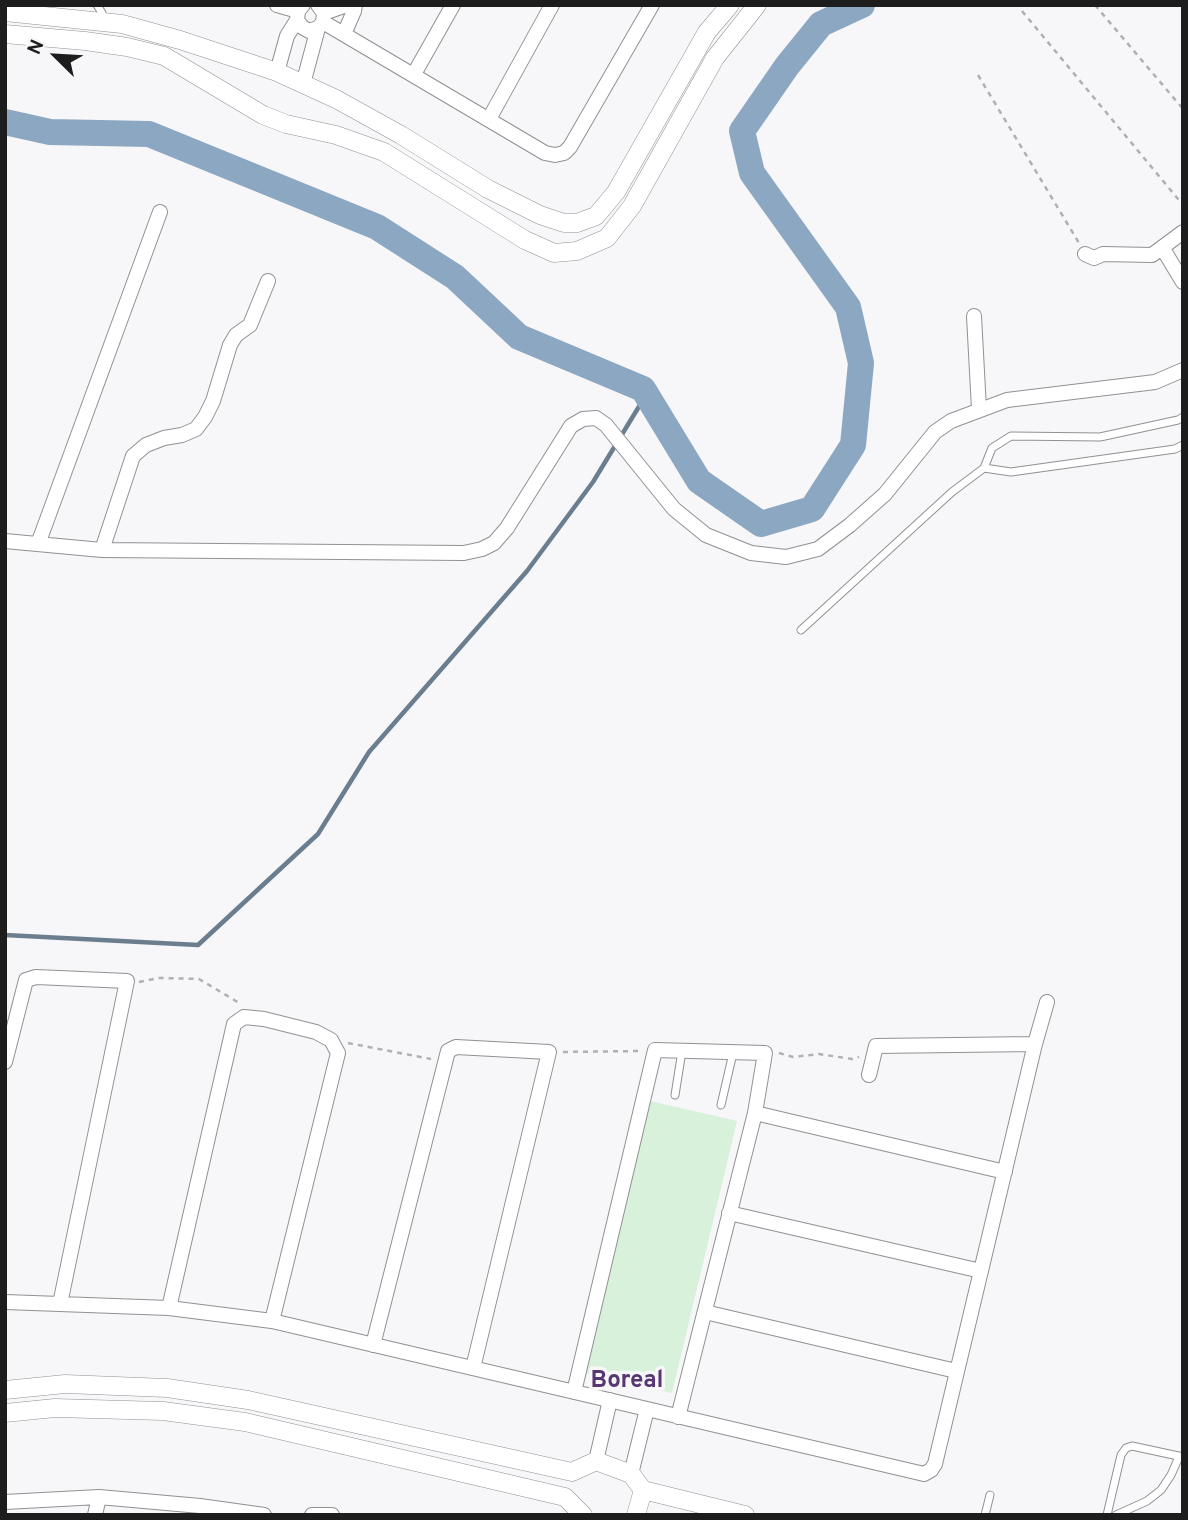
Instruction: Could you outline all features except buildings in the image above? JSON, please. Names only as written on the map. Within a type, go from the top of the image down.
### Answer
[{"type":"street","points":[[278,5],[299,12]]},
{"type":"street","points":[[299,12],[305,29],[321,17],[346,5]]},
{"type":"street","points":[[344,34],[355,5]]},
{"type":"street","points":[[414,74],[453,5]]},
{"type":"street","points":[[489,119],[552,5]]},
{"type":"street","points":[[5,12],[43,11],[122,24],[277,72],[401,135],[488,190],[540,215],[564,223],[577,223],[596,216],[617,192],[707,32],[730,5]]},
{"type":"street","points":[[5,34],[127,47],[173,60],[264,115],[286,124],[362,143],[384,152],[525,240],[554,253],[577,251],[607,238],[632,206],[715,58],[757,5]]},
{"type":"street","points":[[321,17],[344,34],[545,153],[555,155],[564,153],[570,147],[647,7]]},
{"type":"street","points":[[277,72],[287,36],[299,12]]},
{"type":"street","points":[[303,84],[321,17]]},
{"type":"street","points":[[173,60],[180,40]]},
{"type":"street","points":[[384,152],[401,135]]},
{"type":"street","points":[[38,544],[160,212]]},
{"type":"street","points":[[1085,254],[1094,258],[1103,254],[1152,255],[1183,232]]},
{"type":"street","points":[[1163,249],[1183,282]]},
{"type":"street","points":[[102,550],[133,456],[146,445],[196,429],[213,401],[230,345],[236,335],[250,325],[268,281]]},
{"type":"street","points":[[974,316],[979,409]]},
{"type":"street","points":[[5,541],[102,550],[464,553],[494,543],[507,528],[571,426],[583,419],[596,418],[606,425],[674,509],[706,535],[751,553],[786,557],[818,549],[850,525],[885,494],[935,432],[951,421],[1007,400],[1155,382],[1183,370]]},
{"type":"street","points":[[5,1062],[26,980],[36,977],[127,981],[60,1304]]},
{"type":"street","points":[[5,1303],[169,1307],[272,1321],[924,1474],[935,1464],[1047,1002]]},
{"type":"street","points":[[169,1307],[234,1024],[244,1017],[264,1019],[316,1032],[331,1040],[338,1053],[272,1321]]},
{"type":"street","points":[[869,1075],[876,1046],[1035,1044]]},
{"type":"street","points":[[373,1345],[448,1051],[456,1047],[549,1052],[473,1368]]},
{"type":"street","points":[[574,1392],[655,1050],[765,1053],[755,1113],[678,1417]]},
{"type":"street","points":[[755,1113],[1004,1172]]},
{"type":"street","points":[[729,1213],[981,1271]]},
{"type":"street","points":[[705,1312],[956,1371]]},
{"type":"street","points":[[5,1390],[65,1384],[167,1388],[248,1401],[572,1472],[596,1461],[631,1474],[643,1490],[745,1515]]},
{"type":"street","points":[[596,1461],[610,1400]]},
{"type":"street","points":[[5,1413],[55,1408],[163,1411],[245,1422],[565,1497],[583,1515]]},
{"type":"street","points":[[631,1474],[647,1409]]},
{"type":"street","points":[[565,1497],[572,1472]]},
{"type":"street","points":[[636,1515],[643,1490]]},
{"type":"street","points":[[5,1502],[99,1497],[264,1515]]},
{"type":"street","points":[[95,1515],[99,1497]]},
{"type":"street","points":[[312,1515],[332,1515]]},
{"type":"lane","points":[[97,5],[103,22]]},
{"type":"lane","points":[[801,630],[951,492],[984,468],[992,448],[1011,436],[1100,437],[1183,417]]},
{"type":"lane","points":[[984,468],[1011,472],[1175,449],[1183,445]]},
{"type":"lane","points":[[675,1096],[681,1051]]},
{"type":"lane","points":[[721,1105],[733,1052]]},
{"type":"lane","points":[[1107,1515],[1121,1455],[1126,1448],[1132,1446],[1181,1457],[1161,1490],[1147,1501],[1116,1515]]},
{"type":"lane","points":[[985,1515],[990,1495]]},
{"type":"path","points":[[1095,5],[1183,109]]},
{"type":"path","points":[[1022,11],[1183,205]]},
{"type":"path","points":[[978,75],[1085,254]]},
{"type":"path","points":[[127,981],[179,977],[199,979],[264,1019]]},
{"type":"path","points":[[331,1040],[444,1061]]},
{"type":"path","points":[[765,1053],[793,1057],[819,1054],[852,1059],[876,1046]]},
{"type":"path","points":[[549,1052],[655,1050]]},
{"type":"green space","points":[[650,1101],[737,1121],[672,1393],[585,1373]]},
{"type":"waterway","points":[[5,122],[50,132],[149,134],[377,227],[455,277],[519,337],[643,389],[699,481],[761,524],[812,509],[853,445],[861,363],[848,307],[752,173],[742,131],[787,66],[821,24],[862,5]]},
{"type":"waterway","points":[[5,935],[198,945],[318,834],[369,752],[527,571],[593,482],[646,395]]},
{"type":"district","name":"Boreal","points":[[627,1382]]}]
